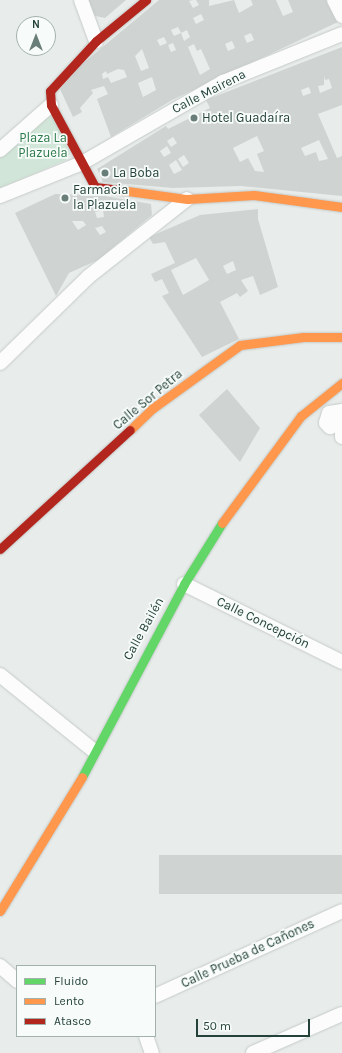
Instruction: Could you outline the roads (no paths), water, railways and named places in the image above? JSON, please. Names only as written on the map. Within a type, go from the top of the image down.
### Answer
[{"type":"street","points":[[81,0],[96,41]]},
{"type":"street","points":[[146,0],[96,41],[50,91],[52,104],[95,187],[187,199],[254,195],[342,207]]},
{"type":"street","points":[[334,0],[342,16]]},
{"type":"street","name":"Calle Mairena","points":[[82,163],[223,82],[342,34]]},
{"type":"street","points":[[0,150],[52,104]]},
{"type":"street","points":[[0,196],[82,163]]},
{"type":"street","points":[[0,363],[88,277],[187,199]]},
{"type":"street","name":"Calle Sor Petra","points":[[0,549],[154,408],[240,345],[303,337],[342,337]]},
{"type":"street","name":"Calle Bailén","points":[[0,911],[75,790],[93,750],[184,584],[216,531],[301,416],[342,383]]},
{"type":"street","points":[[342,411],[329,413],[326,423],[330,427],[342,418]]},
{"type":"street","points":[[342,430],[342,437]]},
{"type":"street","name":"Calle Concepción","points":[[184,584],[342,662]]},
{"type":"street","points":[[0,675],[93,750]]},
{"type":"street","name":"Calle Prueba de Cañones","points":[[156,996],[342,911]]},
{"type":"street","points":[[0,966],[16,980]]},
{"type":"street","points":[[253,1053],[342,1014]]},
{"type":"street","points":[[146,1037],[152,1053]]},
{"type":"place","name":"Hotel Guadaíra","points":[[194,118]]},
{"type":"place","name":"La Boba","points":[[105,173]]},
{"type":"place","name":"Farmacia la Plazuela","points":[[65,198]]},
{"type":"park label","name":"Plaza La Plazuela","points":[[43,146]]}]
